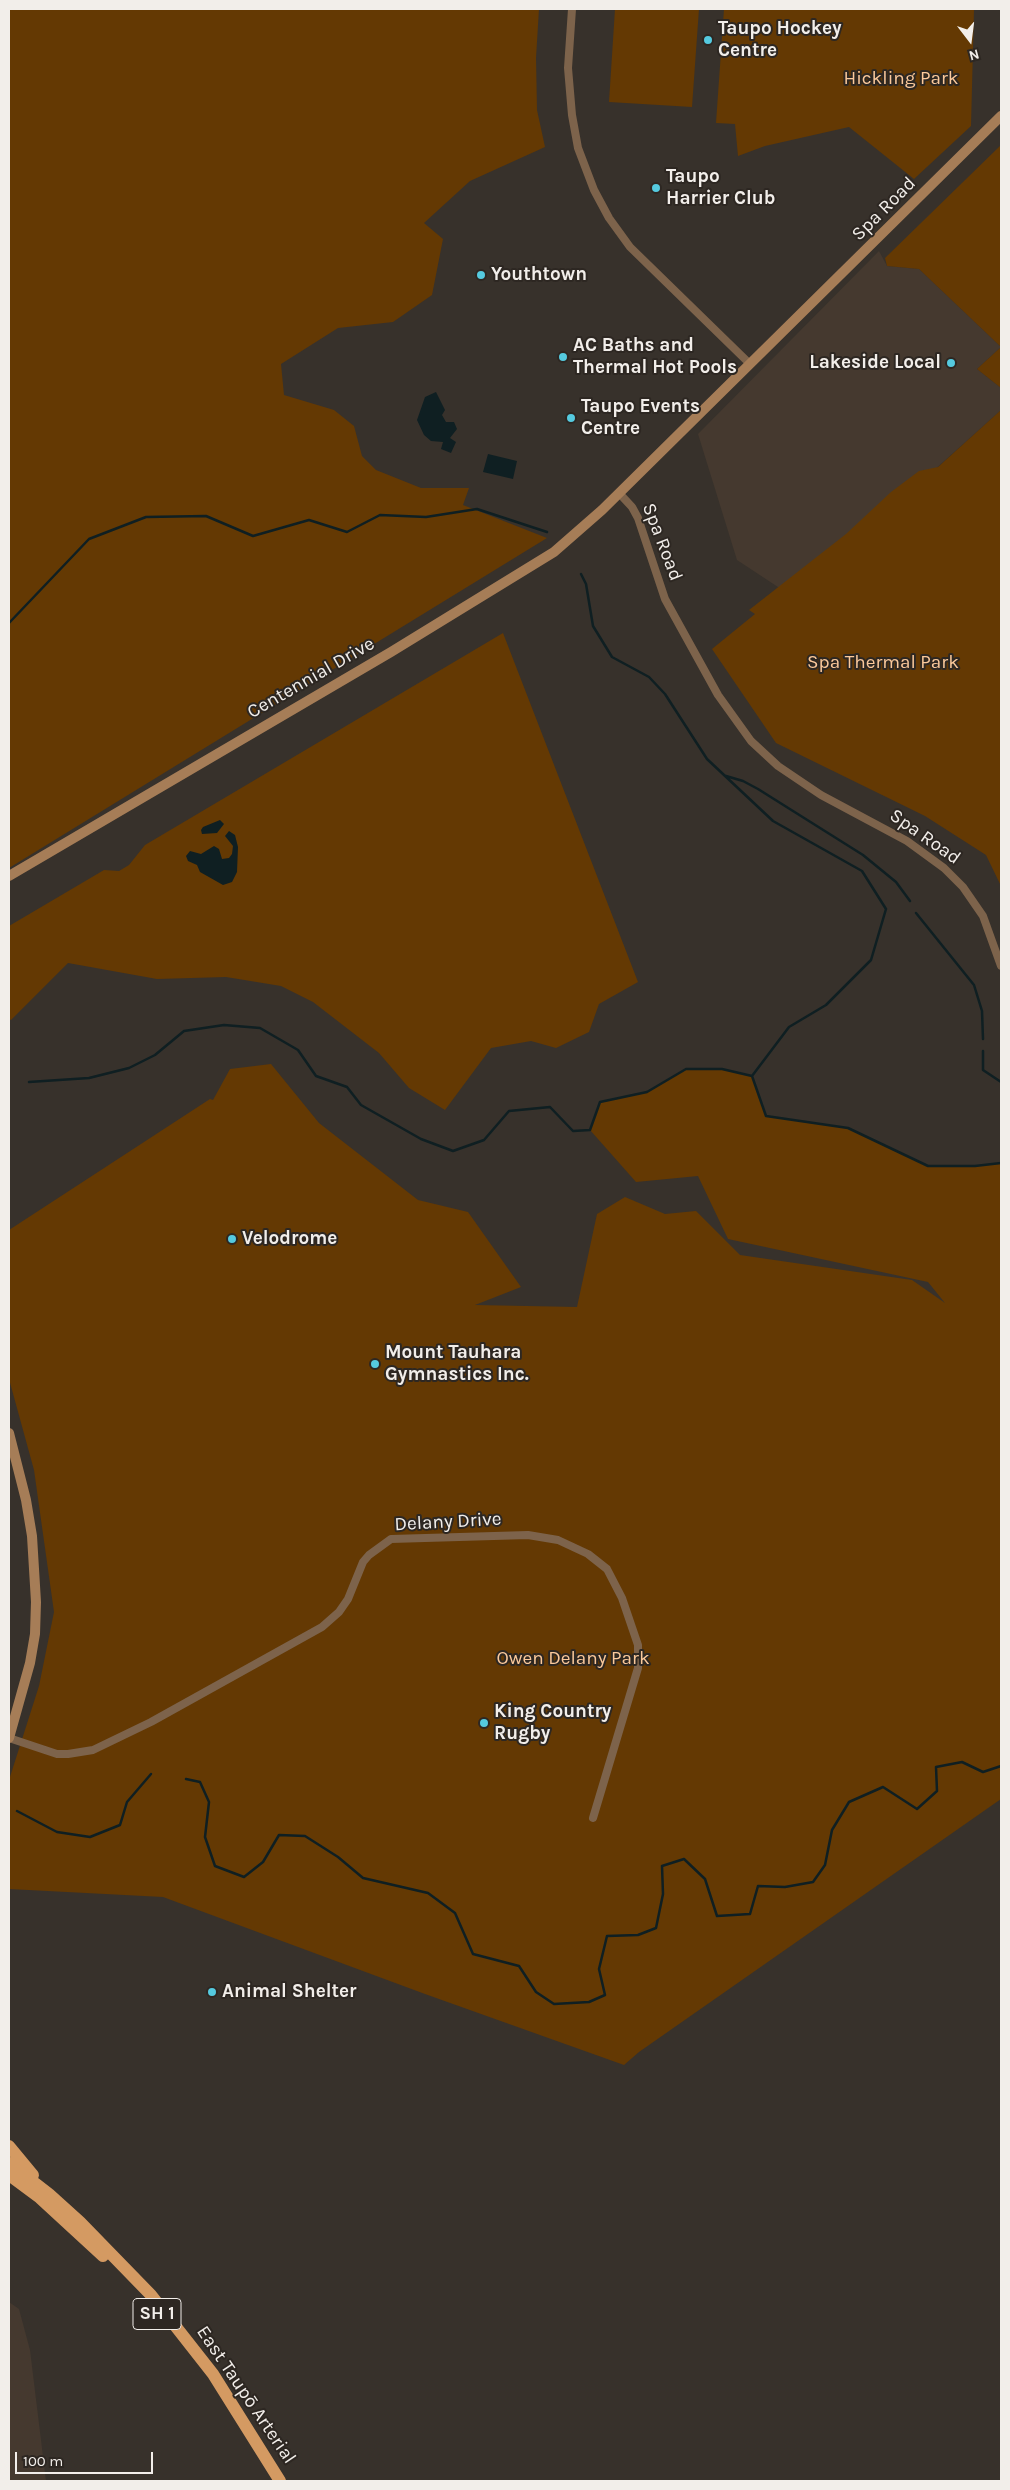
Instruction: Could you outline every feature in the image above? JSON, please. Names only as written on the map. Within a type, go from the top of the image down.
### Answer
[{"type":"highway","points":[[9,2146],[49,2194]]},
{"type":"highway","name":"East Taupō Arterial","points":[[9,2163],[49,2194],[131,2273],[195,2349],[234,2406],[280,2481]]},
{"type":"highway","name":"East Taupō Arterial","points":[[9,2175],[40,2198],[113,2265],[156,2313],[204,2372],[232,2413],[272,2481]]},
{"type":"main road","name":"Spa Road","points":[[619,494],[1001,116]]},
{"type":"main road","name":"Centennial Drive","points":[[9,876],[141,800],[519,575],[580,531],[619,494]]},
{"type":"main road","points":[[9,1433],[26,1500],[35,1569],[36,1602],[35,1634],[30,1662],[9,1738]]},
{"type":"street","points":[[572,9],[568,68],[572,115],[578,148],[594,190],[609,218],[630,247],[750,364]]},
{"type":"street","name":"Spa Road","points":[[619,494],[632,507],[638,518],[665,599],[718,696],[751,741],[778,766],[821,795],[907,841],[944,868],[962,887],[983,916],[1001,966]]},
{"type":"street","name":"Delany Drive","points":[[9,1738],[57,1754],[68,1754],[93,1750],[150,1722],[322,1627],[339,1612],[369,1555],[391,1539],[528,1535],[558,1540],[588,1554],[606,1569],[622,1598],[638,1645],[638,1668],[593,1818]]},
{"type":"shaded area","points":[[879,251],[887,266],[919,269],[1001,347],[977,369],[1001,388],[1001,410],[903,498],[784,591],[737,560],[698,434]]},
{"type":"shaded area","points":[[436,392],[445,410],[442,415],[446,422],[454,422],[457,429],[450,438],[456,442],[451,453],[441,449],[443,442],[431,441],[424,435],[417,420],[425,397]]},
{"type":"shaded area","points":[[488,454],[517,461],[513,479],[483,472]]},
{"type":"shaded area","points":[[220,820],[224,824],[217,833],[202,834],[201,830],[203,827]]},
{"type":"shaded area","points":[[229,831],[235,835],[238,847],[237,872],[232,882],[223,885],[200,872],[197,865],[188,861],[186,856],[190,851],[201,854],[214,846],[219,849],[222,859],[229,858],[232,854],[233,846],[225,836]]},
{"type":"shaded area","points":[[9,2302],[19,2309],[30,2350],[46,2481],[9,2481]]},
{"type":"green space","points":[[9,9],[539,9],[536,58],[537,110],[545,147],[470,181],[424,223],[443,239],[432,295],[393,322],[338,328],[281,364],[284,395],[334,410],[354,426],[362,456],[376,470],[421,488],[469,488],[463,505],[547,538],[9,868]]},
{"type":"green space","points":[[615,9],[699,9],[692,107],[609,102]]},
{"type":"green space","name":"Hickling Park","points":[[724,9],[974,9],[971,126],[914,179],[849,127],[765,146],[738,156],[735,124],[716,123]]},
{"type":"green space","points":[[1001,145],[1001,347],[919,269],[887,266],[885,258]]},
{"type":"green space","points":[[1001,347],[1001,388],[977,369]]},
{"type":"green space","name":"Spa Thermal Park","points":[[1001,410],[1001,886],[986,855],[925,816],[776,743],[712,649],[755,614],[749,610],[846,534],[891,492],[919,471],[938,467]]},
{"type":"green space","points":[[503,633],[638,982],[599,1004],[589,1032],[556,1048],[531,1041],[491,1048],[445,1110],[409,1088],[379,1053],[313,1002],[281,986],[226,977],[157,979],[68,963],[11,1020],[9,1019],[9,926],[104,870],[119,871],[129,865],[145,845]]},
{"type":"green space","name":"Owen Delany Park","points":[[271,1064],[319,1123],[418,1200],[468,1212],[521,1287],[475,1305],[577,1307],[597,1214],[625,1197],[665,1214],[696,1211],[740,1255],[912,1280],[945,1303],[928,1282],[728,1239],[698,1176],[636,1182],[590,1130],[600,1102],[647,1092],[686,1069],[722,1069],[752,1076],[766,1116],[848,1128],[928,1166],[975,1166],[1001,1163],[1001,1799],[639,2052],[624,2065],[163,1897],[9,1889],[9,1780],[39,1686],[54,1612],[34,1470],[9,1379],[9,1230],[210,1099],[213,1100],[230,1069]]},
{"type":"waterway","points":[[9,623],[89,539],[146,517],[206,516],[253,536],[309,520],[347,532],[380,515],[426,517],[477,509],[547,532]]},
{"type":"waterway","points":[[581,574],[586,584],[593,626],[612,657],[649,677],[665,694],[707,759],[773,821],[862,871],[886,909],[871,960],[826,1005],[789,1027],[752,1076]]},
{"type":"waterway","points":[[726,776],[743,781],[758,789],[863,855],[896,882],[910,901]]},
{"type":"waterway","points":[[916,913],[974,985],[982,1011],[983,1039]]},
{"type":"waterway","points":[[29,1082],[89,1078],[129,1068],[155,1055],[184,1031],[224,1025],[260,1028],[298,1050],[316,1076],[347,1087],[361,1105],[421,1139],[453,1151],[484,1140],[509,1111],[550,1107],[573,1131],[590,1130],[600,1102],[647,1092],[686,1069],[722,1069],[752,1076]]},
{"type":"waterway","points":[[983,1051],[983,1070],[1001,1082]]},
{"type":"waterway","points":[[752,1076],[766,1116],[848,1128],[928,1166],[975,1166],[1001,1163]]},
{"type":"waterway","points":[[186,1779],[200,1782],[209,1802],[205,1837],[215,1866],[244,1877],[263,1862],[279,1835],[305,1836],[338,1857],[363,1878],[428,1893],[455,1913],[473,1954],[519,1966],[536,1992],[554,2004],[589,2002],[605,1995],[599,1969],[607,1936],[638,1935],[656,1928],[663,1894],[662,1866],[684,1859],[705,1879],[717,1916],[750,1914],[758,1886],[785,1887],[813,1882],[825,1865],[832,1830],[849,1802],[883,1787],[917,1809],[937,1791],[936,1767],[962,1762],[983,1772],[1001,1766]]},
{"type":"waterway","points":[[17,1811],[57,1832],[90,1837],[120,1825],[127,1802],[151,1774]]},
{"type":"place","name":"Taupo Hockey Centre","points":[[708,40]]},
{"type":"place","name":"Taupo Harrier Club","points":[[656,188]]},
{"type":"place","name":"Youthtown","points":[[481,275]]},
{"type":"place","name":"AC Baths and Thermal Hot Pools","points":[[563,357]]},
{"type":"place","name":"Lakeside Local","points":[[951,363]]},
{"type":"place","name":"Taupo Events Centre","points":[[571,418]]},
{"type":"place","name":"Velodrome","points":[[232,1239]]},
{"type":"place","name":"Mount Tauhara Gymnastics Inc.","points":[[375,1364]]},
{"type":"place","name":"King Country Rugby","points":[[484,1723]]},
{"type":"place","name":"Animal Shelter","points":[[212,1992]]}]
